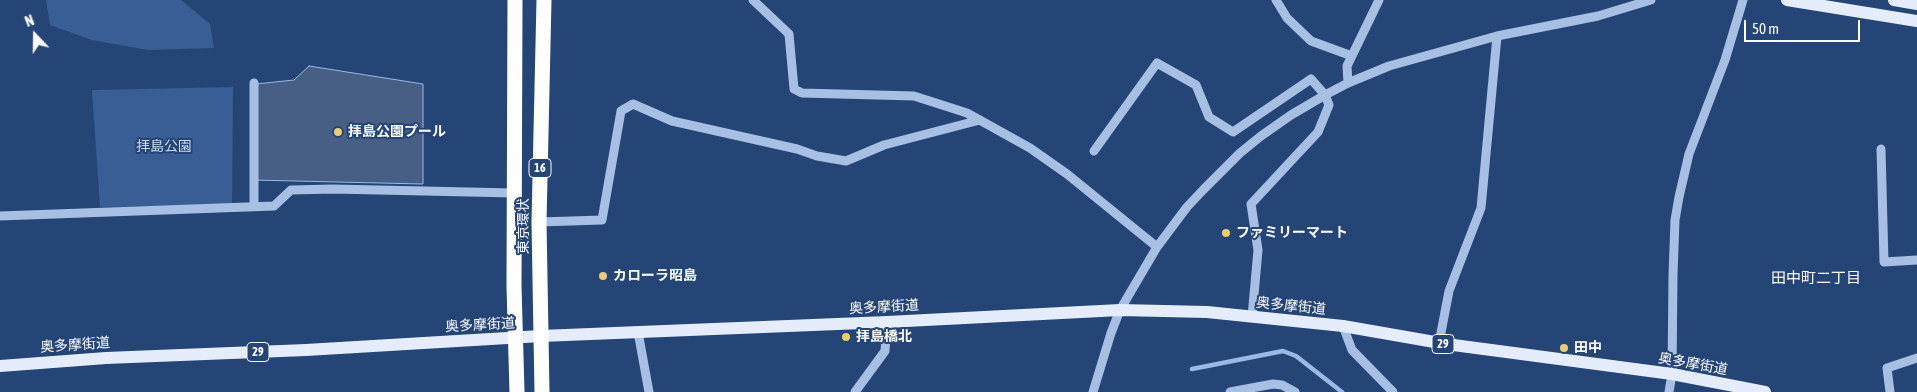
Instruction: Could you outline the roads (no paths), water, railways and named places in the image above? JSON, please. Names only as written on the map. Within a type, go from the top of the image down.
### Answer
[{"type":"highway","name":"東京環状","points":[[515,0],[514,193],[517,392]]},
{"type":"highway","name":"東京環状","points":[[542,392],[540,222],[544,0]]},
{"type":"main road","points":[[1787,0],[1917,21]]},
{"type":"main road","points":[[1894,0],[1917,4]]},
{"type":"main road","name":"奥多摩街道","points":[[0,366],[106,358],[540,336],[887,322],[1120,310],[1207,312],[1343,326],[1440,343],[1672,374],[1765,392]]},
{"type":"street","points":[[753,0],[789,34],[794,89],[802,93],[914,96],[967,113],[1030,148],[1067,174],[1157,247]]},
{"type":"street","points":[[1276,0],[1287,18],[1312,41],[1352,56]]},
{"type":"street","points":[[1348,83],[1347,66],[1379,0]]},
{"type":"street","points":[[1094,392],[1111,333],[1120,310],[1157,247],[1188,207],[1240,153],[1291,115],[1348,83],[1407,60],[1498,36],[1598,16],[1651,0]]},
{"type":"street","points":[[1669,392],[1672,374],[1673,275],[1679,196],[1689,154],[1725,60],[1743,0]]},
{"type":"street","points":[[1440,343],[1449,292],[1481,208],[1498,36]]},
{"type":"street","points":[[1094,151],[1156,63],[1196,85],[1209,117],[1233,132],[1311,79],[1325,95],[1329,105],[1318,132],[1250,204],[1258,250],[1252,317]]},
{"type":"street","points":[[254,83],[254,206]]},
{"type":"street","points":[[540,222],[602,220],[621,111],[633,104],[672,121],[797,149],[817,156],[846,161],[884,145],[980,120]]},
{"type":"street","points":[[1881,149],[1884,262],[1917,260]]},
{"type":"street","points":[[0,216],[274,206],[291,190],[333,189],[514,193]]},
{"type":"street","points":[[855,392],[885,351],[887,322]]},
{"type":"street","points":[[1343,326],[1352,350],[1393,392]]},
{"type":"street","points":[[638,332],[649,392]]},
{"type":"street","points":[[1890,392],[1887,368],[1917,358]]},
{"type":"street","points":[[1230,392],[1273,384],[1282,385],[1295,392]]},
{"type":"waterway","points":[[1192,369],[1283,351],[1296,356],[1342,392]]},
{"type":"place","name":"拝島公園プール","points":[[338,132]]},
{"type":"place","name":"ファミリーマート","points":[[1226,233]]},
{"type":"place","name":"カローラ昭島","points":[[603,276]]},
{"type":"place","name":"拝島橋北","points":[[846,337]]},
{"type":"place","name":"田中","points":[[1564,348]]},
{"type":"district","name":"田中町二丁目","points":[[1816,278]]},
{"type":"park label","name":"拝島公園","points":[[164,147]]}]
